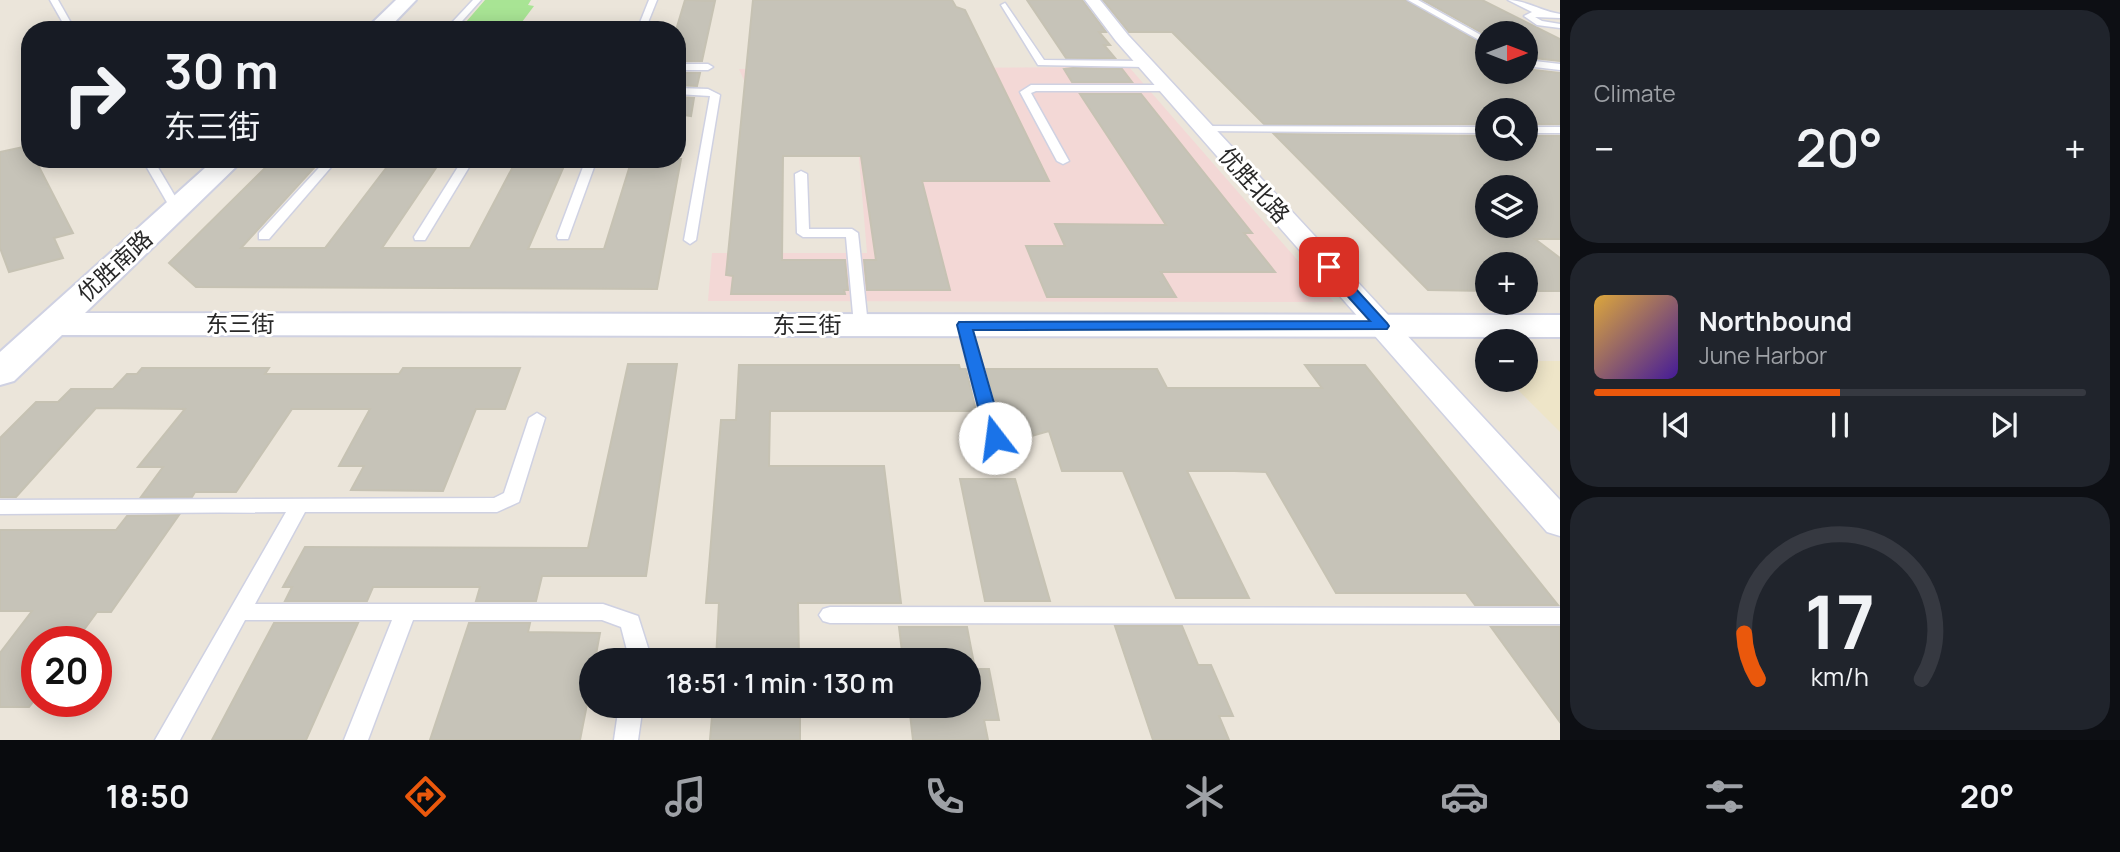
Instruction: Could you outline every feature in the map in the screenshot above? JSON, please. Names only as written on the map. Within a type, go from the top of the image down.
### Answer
[{"type":"street","points":[[385,21],[407,0]]},
{"type":"street","name":"优胜北路","points":[[1093,0],[1144,64],[1560,523]]},
{"type":"street","name":"优胜南路","points":[[0,373],[222,168]]},
{"type":"street","name":"东三街","points":[[54,324],[1560,326]]},
{"type":"lane","points":[[54,0],[66,21]]},
{"type":"lane","points":[[457,21],[477,0]]},
{"type":"lane","points":[[645,21],[653,0]]},
{"type":"lane","points":[[1412,0],[1475,36]]},
{"type":"lane","points":[[1512,0],[1540,13],[1560,16]]},
{"type":"lane","points":[[1005,5],[1041,63],[1144,64]]},
{"type":"lane","points":[[1540,13],[1528,16],[1540,23],[1560,26]]},
{"type":"lane","points":[[1538,64],[1560,67]]},
{"type":"lane","points":[[686,67],[708,67]]},
{"type":"lane","points":[[1063,161],[1025,92],[1032,90],[1031,88],[1166,88]]},
{"type":"lane","points":[[686,92],[708,92],[715,96],[690,240]]},
{"type":"lane","points":[[1204,129],[1475,130]]},
{"type":"lane","points":[[1538,130],[1560,130]]},
{"type":"lane","points":[[152,168],[176,208]]},
{"type":"lane","points":[[264,236],[325,168]]},
{"type":"lane","points":[[420,237],[463,168]]},
{"type":"lane","points":[[563,236],[589,168]]},
{"type":"lane","points":[[802,174],[803,233],[852,233],[861,325]]},
{"type":"lane","points":[[964,325],[1001,461]]},
{"type":"lane","points":[[0,507],[497,505],[512,497],[537,418]]},
{"type":"lane","points":[[167,740],[299,506]]},
{"type":"lane","points":[[239,612],[603,612],[630,622],[638,648]]},
{"type":"lane","points":[[356,740],[406,612]]},
{"type":"lane","points":[[830,615],[1560,616]]},
{"type":"lane","points":[[626,740],[629,718]]},
{"type":"shaded area","points":[[1129,67],[1334,302],[708,301],[712,253],[867,253],[853,87],[747,87],[739,69]]},
{"type":"shaded area","points":[[1538,361],[1560,361],[1560,432],[1520,392],[1538,392]]},
{"type":"green space","points":[[485,0],[531,0],[528,5],[534,6],[523,21],[467,21]]},
{"type":"building","points":[[685,0],[715,1],[702,61],[686,61],[686,21],[679,21]]},
{"type":"building","points":[[753,0],[952,0],[956,7],[965,10],[1049,181],[922,181],[950,290],[867,290],[864,260],[876,260],[861,156],[783,156],[782,260],[845,260],[848,290],[844,290],[845,294],[731,294],[733,276],[726,275]]},
{"type":"building","points":[[1027,0],[1082,0],[1106,32],[1099,32],[1110,45],[1104,45],[1115,58],[1066,58]]},
{"type":"building","points":[[1103,0],[1406,0],[1475,40],[1475,84],[1538,84],[1538,70],[1560,73],[1560,124],[1538,124],[1538,98],[1475,98],[1475,124],[1264,124],[1172,32],[1129,32]]},
{"type":"building","points":[[1423,0],[1482,0],[1524,21],[1475,21],[1475,29]]},
{"type":"building","points":[[1538,28],[1560,39],[1560,61],[1538,58]]},
{"type":"building","points":[[1064,69],[1122,69],[1132,82],[1072,82]]},
{"type":"building","points":[[686,73],[700,73],[697,86],[686,85]]},
{"type":"building","points":[[1080,94],[1141,94],[1252,233],[1244,233],[1275,272],[1161,272],[1176,297],[1047,297],[1026,246],[1065,246],[1055,224],[1166,225]]},
{"type":"building","points":[[686,98],[694,98],[691,116],[686,115]]},
{"type":"building","points":[[1274,134],[1475,136],[1475,161],[1538,161],[1538,136],[1560,136],[1560,239],[1535,239],[1560,258],[1560,291],[1538,291],[1538,252],[1475,252],[1475,291],[1428,290]]},
{"type":"building","points":[[21,148],[21,168],[40,168],[73,233],[54,238],[63,258],[9,272],[0,248],[0,152]]},
{"type":"building","points":[[265,168],[314,168],[241,248],[325,248],[386,168],[436,168],[382,248],[470,248],[512,168],[563,168],[528,249],[604,249],[629,168],[679,168],[657,289],[196,287],[169,263]]},
{"type":"building","points":[[628,364],[677,364],[646,576],[542,576],[536,601],[476,601],[480,587],[373,587],[367,601],[285,601],[292,587],[283,587],[305,547],[588,548]]},
{"type":"building","points":[[739,365],[959,365],[960,369],[966,369],[976,411],[770,411],[769,466],[884,466],[901,603],[798,603],[799,648],[717,648],[719,603],[706,603],[721,420],[736,420]]},
{"type":"building","points":[[1305,365],[1365,365],[1558,605],[1475,605],[1466,593],[1336,593],[1266,472],[1234,471],[1187,471],[1249,598],[1176,598],[1123,471],[1062,471],[1049,431],[1028,437],[1020,411],[998,411],[986,369],[1157,369],[1167,388],[1322,388]]},
{"type":"building","points":[[142,368],[269,368],[265,374],[399,374],[403,368],[520,368],[505,409],[476,409],[443,491],[351,490],[364,466],[339,466],[370,409],[292,409],[236,492],[195,492],[192,497],[141,497],[163,467],[138,467],[185,409],[96,408],[16,497],[0,497],[0,438],[36,402],[58,402],[71,389],[113,389],[127,374],[137,374]]},
{"type":"building","points":[[960,479],[1015,479],[1050,601],[985,601]]},
{"type":"building","points":[[179,515],[111,612],[97,612],[87,626],[21,626],[21,707],[0,707],[0,653],[32,611],[0,611],[0,530],[116,530],[127,516]]},
{"type":"building","points":[[274,623],[358,623],[306,740],[212,740]]},
{"type":"building","points":[[469,623],[530,623],[528,632],[600,633],[597,648],[579,648],[579,718],[584,718],[580,740],[430,740]]},
{"type":"building","points":[[1115,626],[1182,626],[1198,665],[1211,665],[1233,716],[1219,716],[1229,740],[1153,740]]},
{"type":"building","points":[[899,627],[967,627],[971,648],[902,648]]},
{"type":"building","points":[[1491,627],[1560,627],[1560,722]]},
{"type":"building","points":[[981,669],[989,669],[999,720],[984,720],[988,740],[913,740],[910,718],[981,718]]},
{"type":"building","points":[[712,718],[800,718],[800,740],[710,740]]},
{"type":"route","points":[[995,438],[964,325],[1382,326],[1329,267]]}]
